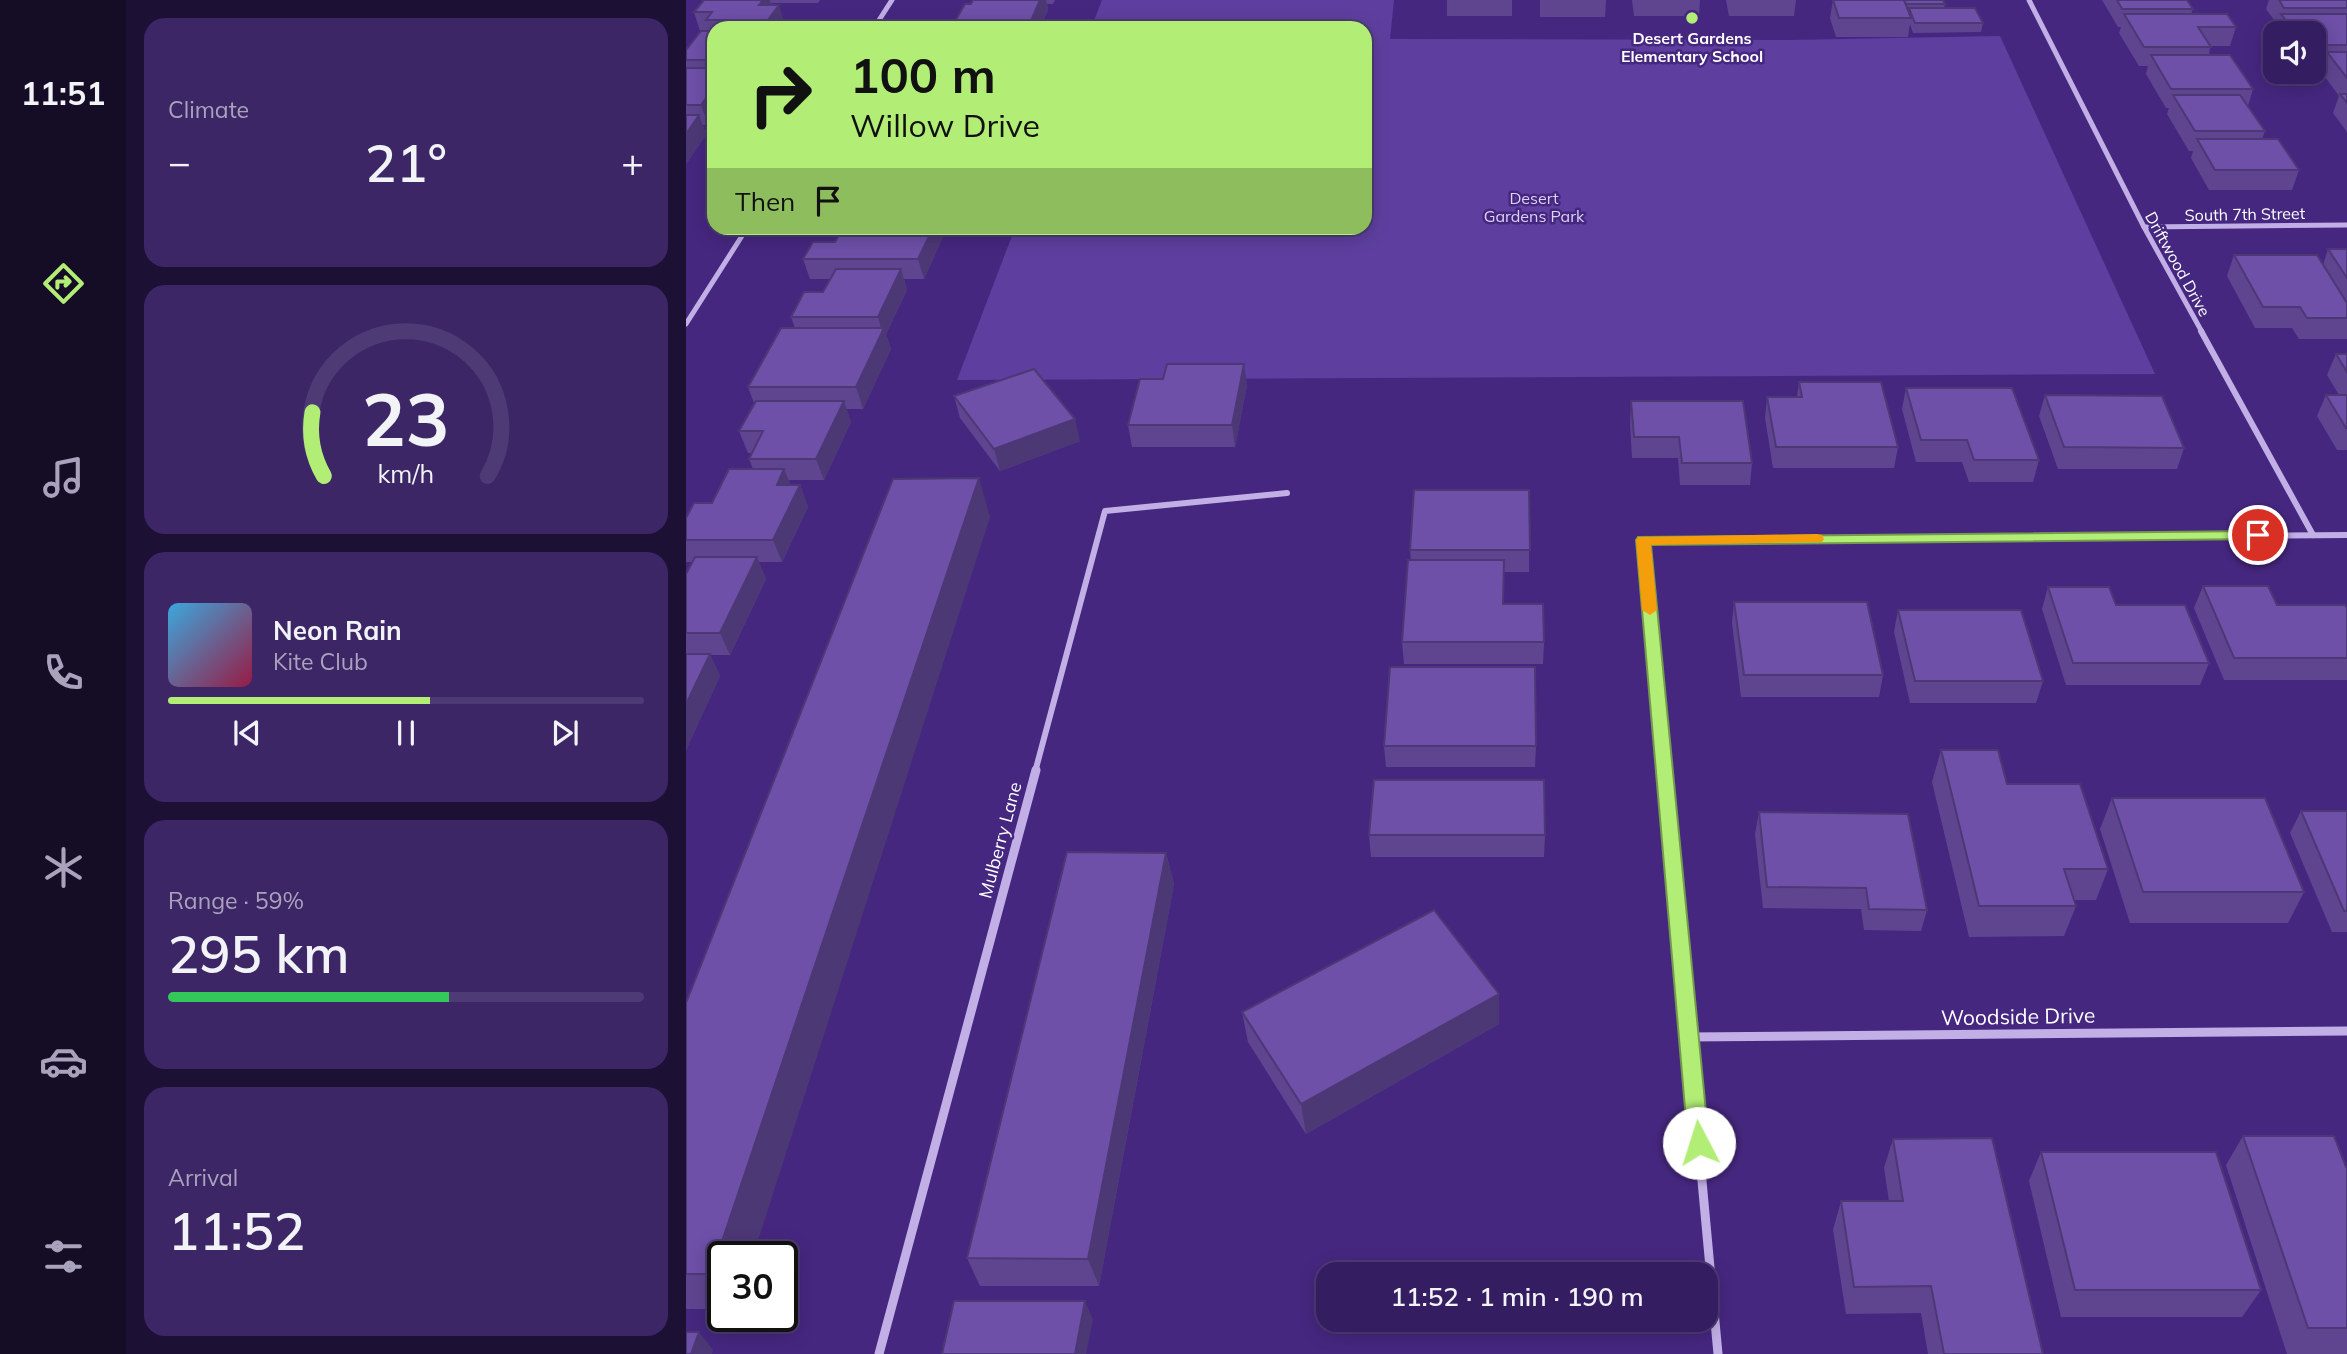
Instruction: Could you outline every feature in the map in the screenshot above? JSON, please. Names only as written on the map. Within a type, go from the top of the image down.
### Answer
[{"type":"street","points":[[878,21],[892,0]]},
{"type":"street","name":"Driftwood Drive","points":[[2029,0],[2144,227],[2313,535]]},
{"type":"street","name":"South 7th Street","points":[[2144,227],[2347,225]]},
{"type":"street","points":[[686,324],[743,235]]},
{"type":"street","name":"Mulberry Lane","points":[[879,1354],[1105,511],[1287,493]]},
{"type":"street","points":[[1718,1354],[1643,540],[2347,535]]},
{"type":"street","name":"Woodside Drive","points":[[1689,1037],[2347,1031]]},
{"type":"green space","name":"Desert Gardens Park","points":[[1102,0],[1394,0],[1390,39],[1791,40],[2000,36],[2155,374],[957,380],[1012,235],[1372,235],[1372,21],[1094,21]]},
{"type":"building","points":[[704,0],[763,0],[759,5],[779,5],[768,20],[706,20],[712,12],[694,12]]},
{"type":"building","points":[[973,0],[1040,0],[1031,21],[955,21],[965,4],[971,4]]},
{"type":"building","points":[[1833,0],[1904,0],[1911,18],[1839,18]]},
{"type":"building","points":[[1904,0],[1943,0],[1945,4],[1906,4]]},
{"type":"building","points":[[2117,0],[2187,0],[2193,9],[2122,9]]},
{"type":"building","points":[[2279,0],[2347,0],[2347,8],[2284,8]]},
{"type":"building","points":[[1909,8],[1975,8],[1983,23],[1915,23]]},
{"type":"building","points":[[2124,14],[2227,14],[2236,27],[2198,27],[2211,47],[2144,47]]},
{"type":"building","points":[[2281,14],[2347,14],[2347,45],[2326,45],[2326,21],[2286,21]]},
{"type":"building","points":[[701,31],[707,31],[707,60],[686,60],[686,50]]},
{"type":"building","points":[[2327,52],[2347,52],[2347,78]]},
{"type":"building","points":[[2151,55],[2230,55],[2253,89],[2171,89]]},
{"type":"building","points":[[686,68],[707,68],[707,97],[701,105],[686,105]]},
{"type":"building","points":[[2340,94],[2347,94],[2347,103]]},
{"type":"building","points":[[2173,95],[2240,95],[2265,131],[2195,131]]},
{"type":"building","points":[[686,115],[699,115],[686,134]]},
{"type":"building","points":[[2197,139],[2278,139],[2299,170],[2215,170]]},
{"type":"building","points":[[839,235],[930,235],[918,259],[803,259],[813,242],[835,242]]},
{"type":"building","points":[[2328,249],[2347,249],[2347,278]]},
{"type":"building","points":[[2234,255],[2317,255],[2347,303],[2347,318],[2307,318],[2300,307],[2263,307]]},
{"type":"building","points":[[836,269],[901,269],[878,317],[791,317],[804,292],[823,292]]},
{"type":"building","points":[[781,328],[884,328],[856,387],[748,387]]},
{"type":"building","points":[[2336,354],[2347,354],[2347,372]]},
{"type":"building","points":[[1167,364],[1244,364],[1232,425],[1128,425],[1140,379],[1163,379]]},
{"type":"building","points":[[1034,369],[1075,419],[994,449],[954,396]]},
{"type":"building","points":[[1799,382],[1881,382],[1898,447],[1776,447],[1767,397],[1802,397]]},
{"type":"building","points":[[1906,388],[2012,388],[2039,460],[1974,460],[1967,440],[1921,440]]},
{"type":"building","points":[[2045,395],[2162,396],[2184,448],[2064,447]]},
{"type":"building","points":[[2326,395],[2347,395],[2347,428],[2346,428]]},
{"type":"building","points":[[756,401],[844,401],[816,459],[749,459],[763,431],[739,431]]},
{"type":"building","points":[[1631,401],[1743,401],[1752,463],[1682,463],[1679,437],[1634,437]]},
{"type":"building","points":[[729,469],[784,469],[777,485],[800,485],[773,540],[686,540],[686,518],[694,503],[712,503]]},
{"type":"building","points":[[979,478],[722,1241],[707,1241],[707,1274],[686,1274],[686,1003],[893,479]]},
{"type":"building","points":[[1414,490],[1529,490],[1530,550],[1410,550]]},
{"type":"building","points":[[695,557],[757,557],[720,633],[686,633],[686,574]]},
{"type":"building","points":[[1408,560],[1504,560],[1503,604],[1543,604],[1544,642],[1402,642]]},
{"type":"building","points":[[2203,586],[2268,586],[2277,605],[2345,605],[2347,658],[2234,658]]},
{"type":"building","points":[[2048,587],[2109,587],[2116,605],[2185,605],[2209,663],[2073,663]]},
{"type":"building","points":[[1734,602],[1867,602],[1883,675],[1744,675]]},
{"type":"building","points":[[1898,610],[2021,610],[2043,681],[1915,681]]},
{"type":"building","points":[[686,654],[710,654],[686,704]]},
{"type":"building","points":[[1390,667],[1535,667],[1536,746],[1384,746]]},
{"type":"building","points":[[1941,750],[1998,750],[2007,784],[2080,784],[2108,869],[2064,869],[2076,906],[1979,906]]},
{"type":"building","points":[[1374,780],[1544,780],[1545,835],[1369,835]]},
{"type":"building","points":[[2112,798],[2265,798],[2304,892],[2143,892]]},
{"type":"building","points":[[2301,811],[2347,811],[2347,911],[2344,911]]},
{"type":"building","points":[[1759,812],[1908,814],[1927,910],[1869,909],[1866,888],[1767,887]]},
{"type":"building","points":[[1067,852],[1166,853],[1088,1259],[967,1258]]},
{"type":"building","points":[[1434,910],[1499,994],[1301,1104],[1242,1012]]},
{"type":"building","points":[[2243,1136],[2334,1136],[2347,1167],[2347,1328],[2308,1328]]},
{"type":"building","points":[[1992,1138],[2043,1354],[1944,1354],[1931,1286],[1854,1287],[1841,1201],[1903,1201],[1893,1139]]},
{"type":"building","points":[[2041,1152],[2216,1152],[2261,1290],[2075,1290]]},
{"type":"building","points":[[954,1301],[1085,1301],[1075,1354],[942,1354]]},
{"type":"building","points":[[686,1332],[699,1332],[691,1354],[686,1354]]},
{"type":"slow traffic","points":[[1650,610],[1643,540],[1817,539]]},
{"type":"place","name":"Desert Gardens Elementary School","points":[[1692,18]]},
{"type":"route","points":[[1699,1143],[1643,540],[2258,535]]}]
